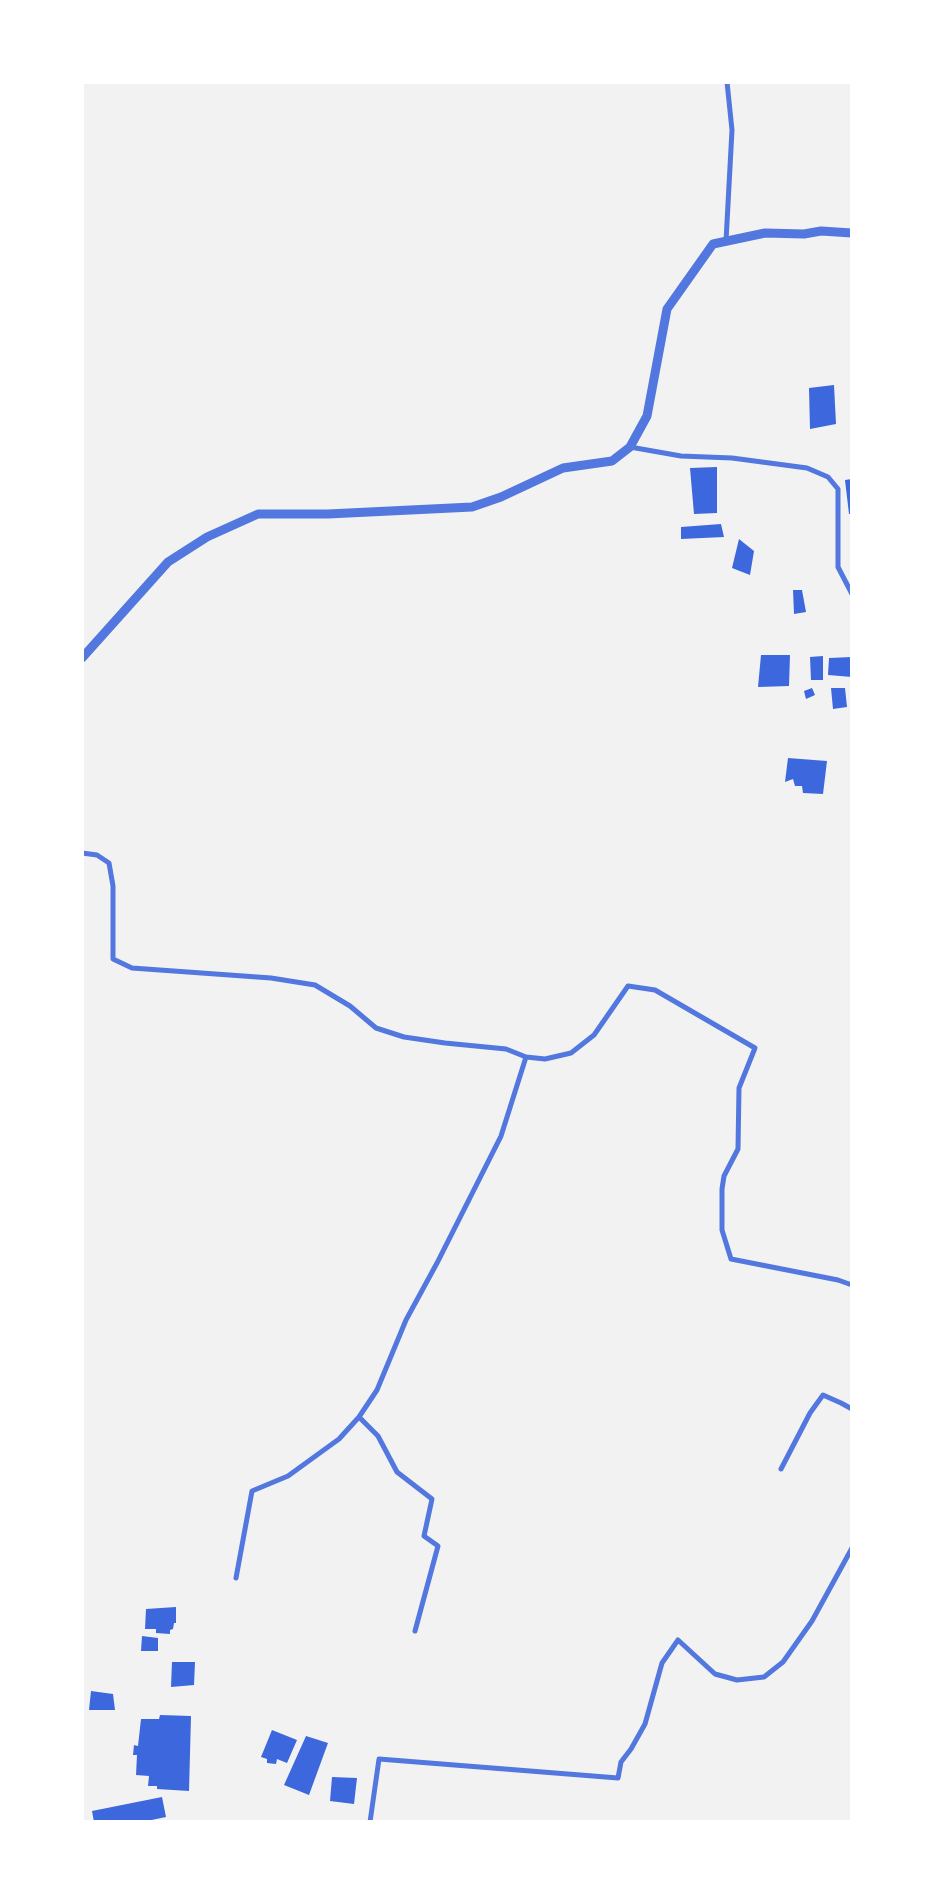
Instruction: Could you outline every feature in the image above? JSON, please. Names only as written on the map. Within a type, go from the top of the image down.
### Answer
[{"type":"street","points":[[726,241],[732,130],[727,82]]},
{"type":"street","points":[[82,658],[168,562],[207,537],[258,514],[328,514],[472,507],[563,468],[612,461],[630,447],[647,416],[667,309],[713,244],[765,233],[804,234],[821,231],[852,233]]},
{"type":"street","points":[[630,447],[681,456],[732,458],[808,468],[828,477],[838,489],[838,567],[852,594]]},
{"type":"street","points":[[82,853],[98,855],[109,863],[113,886],[113,959],[132,968],[271,978],[315,985],[350,1006],[376,1028],[404,1037],[506,1049],[526,1057],[545,1059],[571,1053],[594,1034],[628,986],[654,990],[755,1048],[739,1088],[738,1149],[724,1176],[722,1188],[722,1230],[731,1259],[838,1280],[852,1285]]},
{"type":"street","points":[[236,1578],[252,1490],[288,1476],[339,1439],[359,1417],[377,1390],[406,1320],[501,1136],[526,1057]]},
{"type":"street","points":[[781,1469],[810,1413],[823,1395],[852,1409]]},
{"type":"street","points":[[359,1417],[378,1436],[397,1472],[432,1499],[424,1536],[438,1546],[415,1631]]},
{"type":"street","points":[[370,1822],[379,1759],[618,1778],[621,1762],[631,1749],[645,1724],[662,1663],[678,1640],[715,1674],[737,1680],[764,1677],[783,1662],[807,1628],[852,1548]]},
{"type":"building","points":[[834,385],[836,424],[810,429],[809,388]]},
{"type":"building","points":[[717,467],[717,513],[694,514],[690,468]]},
{"type":"building","points":[[852,479],[852,514],[849,514],[845,480]]},
{"type":"building","points":[[721,524],[724,537],[681,539],[681,527]]},
{"type":"building","points":[[739,539],[754,551],[750,575],[732,568]]},
{"type":"building","points":[[793,590],[802,590],[806,612],[794,614]]},
{"type":"building","points":[[761,655],[790,655],[789,686],[758,687]]},
{"type":"building","points":[[823,656],[823,680],[811,680],[810,657]]},
{"type":"building","points":[[852,657],[852,677],[828,675],[829,658]]},
{"type":"building","points":[[812,688],[815,695],[806,699],[804,691]]},
{"type":"building","points":[[831,688],[845,688],[847,707],[833,709]]},
{"type":"building","points":[[788,758],[827,761],[823,794],[803,793],[802,786],[795,786],[793,779],[785,782]]},
{"type":"building","points":[[176,1607],[176,1623],[174,1623],[173,1629],[170,1630],[170,1634],[156,1633],[156,1629],[145,1629],[146,1609]]},
{"type":"building","points":[[142,1636],[158,1638],[158,1651],[141,1651]]},
{"type":"building","points":[[172,1662],[195,1662],[194,1685],[171,1687]]},
{"type":"building","points":[[91,1691],[113,1694],[115,1710],[89,1710]]},
{"type":"building","points":[[160,1715],[191,1716],[189,1791],[157,1789],[157,1786],[148,1786],[149,1776],[136,1775],[137,1755],[133,1755],[134,1745],[138,1746],[141,1719],[159,1719]]},
{"type":"building","points":[[272,1730],[297,1740],[287,1763],[277,1759],[276,1764],[267,1763],[267,1759],[261,1757]]},
{"type":"building","points":[[306,1736],[328,1743],[309,1795],[284,1785]]},
{"type":"building","points":[[332,1777],[357,1778],[354,1804],[330,1801]]},
{"type":"building","points":[[162,1797],[166,1817],[142,1822],[94,1822],[92,1811]]}]
